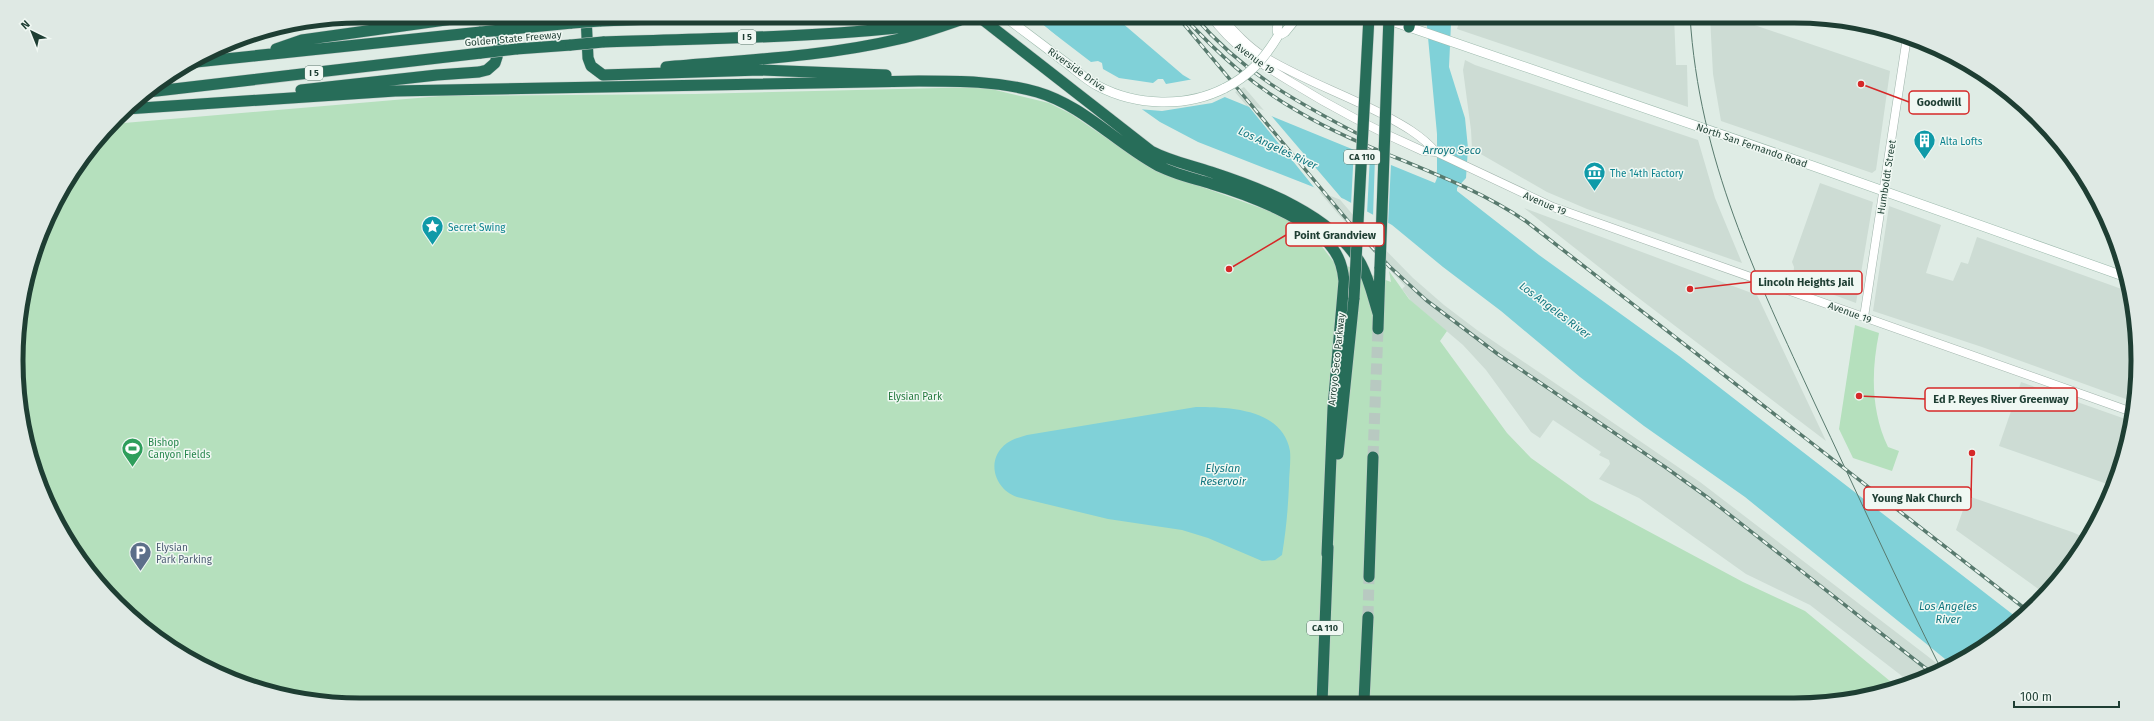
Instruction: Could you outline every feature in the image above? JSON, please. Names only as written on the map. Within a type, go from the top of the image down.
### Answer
[{"type":"highway","points":[[259,55],[302,40],[424,23]]},
{"type":"highway","points":[[254,100],[288,91],[487,70],[495,63],[497,57],[500,39],[498,23]]},
{"type":"highway","name":"Golden State Freeway","points":[[205,61],[572,23]]},
{"type":"highway","points":[[586,23],[588,58],[591,66],[603,76],[789,71],[886,75],[919,81]]},
{"type":"highway","name":"Golden State Freeway","points":[[158,91],[516,49],[603,42],[801,35],[890,29],[937,23]]},
{"type":"highway","points":[[597,72],[626,71],[824,52],[900,39],[951,23]]},
{"type":"highway","points":[[988,23],[1151,151],[1178,163],[1211,172],[1283,200],[1321,223],[1342,240],[1360,264],[1378,313]]},
{"type":"highway","name":"Arroyo Seco Parkway","points":[[1322,698],[1327,554],[1354,298],[1369,23]]},
{"type":"highway","name":"CA 110","points":[[1378,329],[1389,23]]},
{"type":"highway","points":[[1409,23],[1409,27]]},
{"type":"highway","points":[[137,108],[395,92],[919,81],[991,83],[1038,92],[1080,111],[1156,164],[1228,189],[1282,212],[1307,226],[1333,249],[1341,266],[1344,280],[1333,408],[1327,554]]},
{"type":"highway","points":[[1369,577],[1373,457]]},
{"type":"highway","points":[[1364,698],[1368,618]]},
{"type":"main road","name":"Riverside Drive","points":[[1013,23],[1095,84],[1121,96],[1163,102],[1183,101],[1219,91],[1235,83],[1255,67],[1266,55],[1278,36],[1285,32],[1292,23]]},
{"type":"main road","name":"Riverside Drive","points":[[1278,23],[1277,29],[1278,36]]},
{"type":"main road","name":"North San Fernando Road","points":[[1397,23],[2119,275]]},
{"type":"street","name":"Avenue 19","points":[[1217,23],[1228,37],[1255,59],[1333,108],[1423,151],[1436,152],[1553,207],[2127,410]]},
{"type":"street","name":"Avenue 19","points":[[1227,23],[1245,42],[1261,55],[1279,65],[1348,96],[1400,124],[1424,138],[1436,152]]},
{"type":"street","name":"Humboldt Street","points":[[1864,317],[1906,43]]},
{"type":"shaded area","points":[[1459,23],[1674,23],[1676,65],[1687,65],[1688,107],[1457,29]]},
{"type":"shaded area","points":[[1710,23],[1749,23],[1890,71],[1876,170],[1872,173],[1721,121],[1713,74]]},
{"type":"shaded area","points":[[1465,60],[1475,65],[1698,140],[1715,198],[1742,263],[1587,209],[1547,192],[1472,149],[1463,70]]},
{"type":"shaded area","points":[[1244,87],[1365,229],[1413,278],[1444,305],[1477,330],[1700,482],[1939,665],[1905,679],[1810,605],[1746,574],[1639,498],[1599,479],[1610,464],[1609,460],[1599,455],[1601,452],[1553,420],[1540,438],[1531,432],[1486,370],[1463,345],[1411,301],[1402,289],[1405,286],[1338,214],[1235,92]]},
{"type":"shaded area","points":[[1820,183],[1873,202],[1856,303],[1793,280],[1794,267],[1792,262]]},
{"type":"shaded area","points":[[1889,206],[1941,225],[1926,273],[1953,281],[1961,262],[1968,264],[1977,237],[2124,290],[2128,316],[2131,360],[2128,400],[1982,347],[1873,311]]},
{"type":"shaded area","points":[[1524,208],[1757,295],[1826,441],[1632,293]]},
{"type":"shaded area","points":[[2021,382],[2126,419],[2113,469],[2107,484],[1999,446]]},
{"type":"shaded area","points":[[1968,496],[2082,536],[2061,566],[2040,590],[1956,530]]},
{"type":"green space","name":"Elysian Park","points":[[983,87],[1049,103],[1071,114],[1152,169],[1269,211],[1295,224],[1317,240],[1333,261],[1391,282],[1389,271],[1409,299],[1447,331],[1440,341],[1507,433],[1531,458],[1590,500],[1743,582],[1805,611],[1892,683],[1859,692],[1794,698],[338,697],[295,692],[252,680],[211,663],[192,653],[155,628],[138,614],[107,583],[93,566],[68,529],[49,490],[41,469],[29,426],[26,405],[23,360],[24,338],[29,295],[41,252],[58,211],[80,173],[93,155],[121,123],[441,96],[695,94]]},
{"type":"green space","points":[[1855,325],[1879,333],[1876,348],[1874,391],[1878,419],[1882,433],[1888,447],[1899,451],[1892,471],[1853,458],[1839,429]]},
{"type":"water","name":"Los Angeles River","points":[[1041,23],[1122,23],[1183,75],[1210,91],[1435,183],[1437,178],[1437,134],[1427,23],[1451,23],[1449,67],[1465,118],[1468,148],[1466,178],[1457,188],[1457,191],[1539,255],[1679,356],[2014,615],[1981,641],[1947,661],[1745,497],[1644,426],[1580,377],[1501,311],[1443,267],[1392,225],[1344,199],[1198,142],[1160,122],[1143,110]]},
{"type":"water","name":"Elysian Reservoir","points":[[1196,407],[1224,408],[1253,413],[1277,426],[1285,437],[1290,451],[1290,464],[1285,537],[1282,555],[1275,560],[1262,561],[1208,538],[1182,530],[1108,519],[1017,497],[1009,493],[1003,487],[998,481],[995,473],[994,465],[1000,450],[1007,443],[1019,437]]},
{"type":"pier","points":[[1039,23],[1091,62],[1098,61],[1102,63],[1103,69],[1119,78],[1153,83],[1158,79],[1163,79],[1166,84],[1194,79],[1210,90],[1227,96],[1212,103],[1162,111],[1138,109]]},
{"type":"pier","points":[[1246,103],[1268,112],[1344,201],[1317,191]]},
{"type":"pier","points":[[1354,148],[1370,155],[1367,214],[1351,205]]},
{"type":"pier","points":[[1375,157],[1391,164],[1388,225],[1373,217]]},
{"type":"tunnel","points":[[1373,457],[1378,329]]},
{"type":"tunnel","points":[[1368,617],[1369,577]]},
{"type":"tram line","points":[[1691,23],[1696,69],[1705,119],[1718,168],[1752,263],[1793,356],[1939,665]]},
{"type":"railway","points":[[1183,23],[1349,222],[1389,266],[1426,300],[1499,355],[1707,497],[1928,670]]},
{"type":"railway","points":[[1190,23],[1237,69],[1282,102],[1356,141],[1443,177],[1472,191],[1500,205],[1527,222],[2023,607]]},
{"type":"railway","points":[[1201,23],[1232,54],[1272,85],[1315,111],[1362,136]]},
{"type":"place","name":"Goodwill","points":[[1861,84]]},
{"type":"place","name":"Alta Lofts","points":[[1925,160]]},
{"type":"place","name":"The 14th Factory","points":[[1595,192]]},
{"type":"place","name":"Secret Swing","points":[[432,246]]},
{"type":"place","name":"Point Grandview","points":[[1229,269]]},
{"type":"place","name":"Lincoln Heights Jail","points":[[1690,289]]},
{"type":"place","name":"Ed P. Reyes River Greenway","points":[[1859,396]]},
{"type":"place","name":"Young Nak Church","points":[[1972,453]]},
{"type":"place","name":"Bishop Canyon Fields","points":[[133,468]]},
{"type":"place","name":"Elysian Park Parking","points":[[141,572]]},
{"type":"water label","name":"Arroyo Seco","points":[[1452,150]]}]
